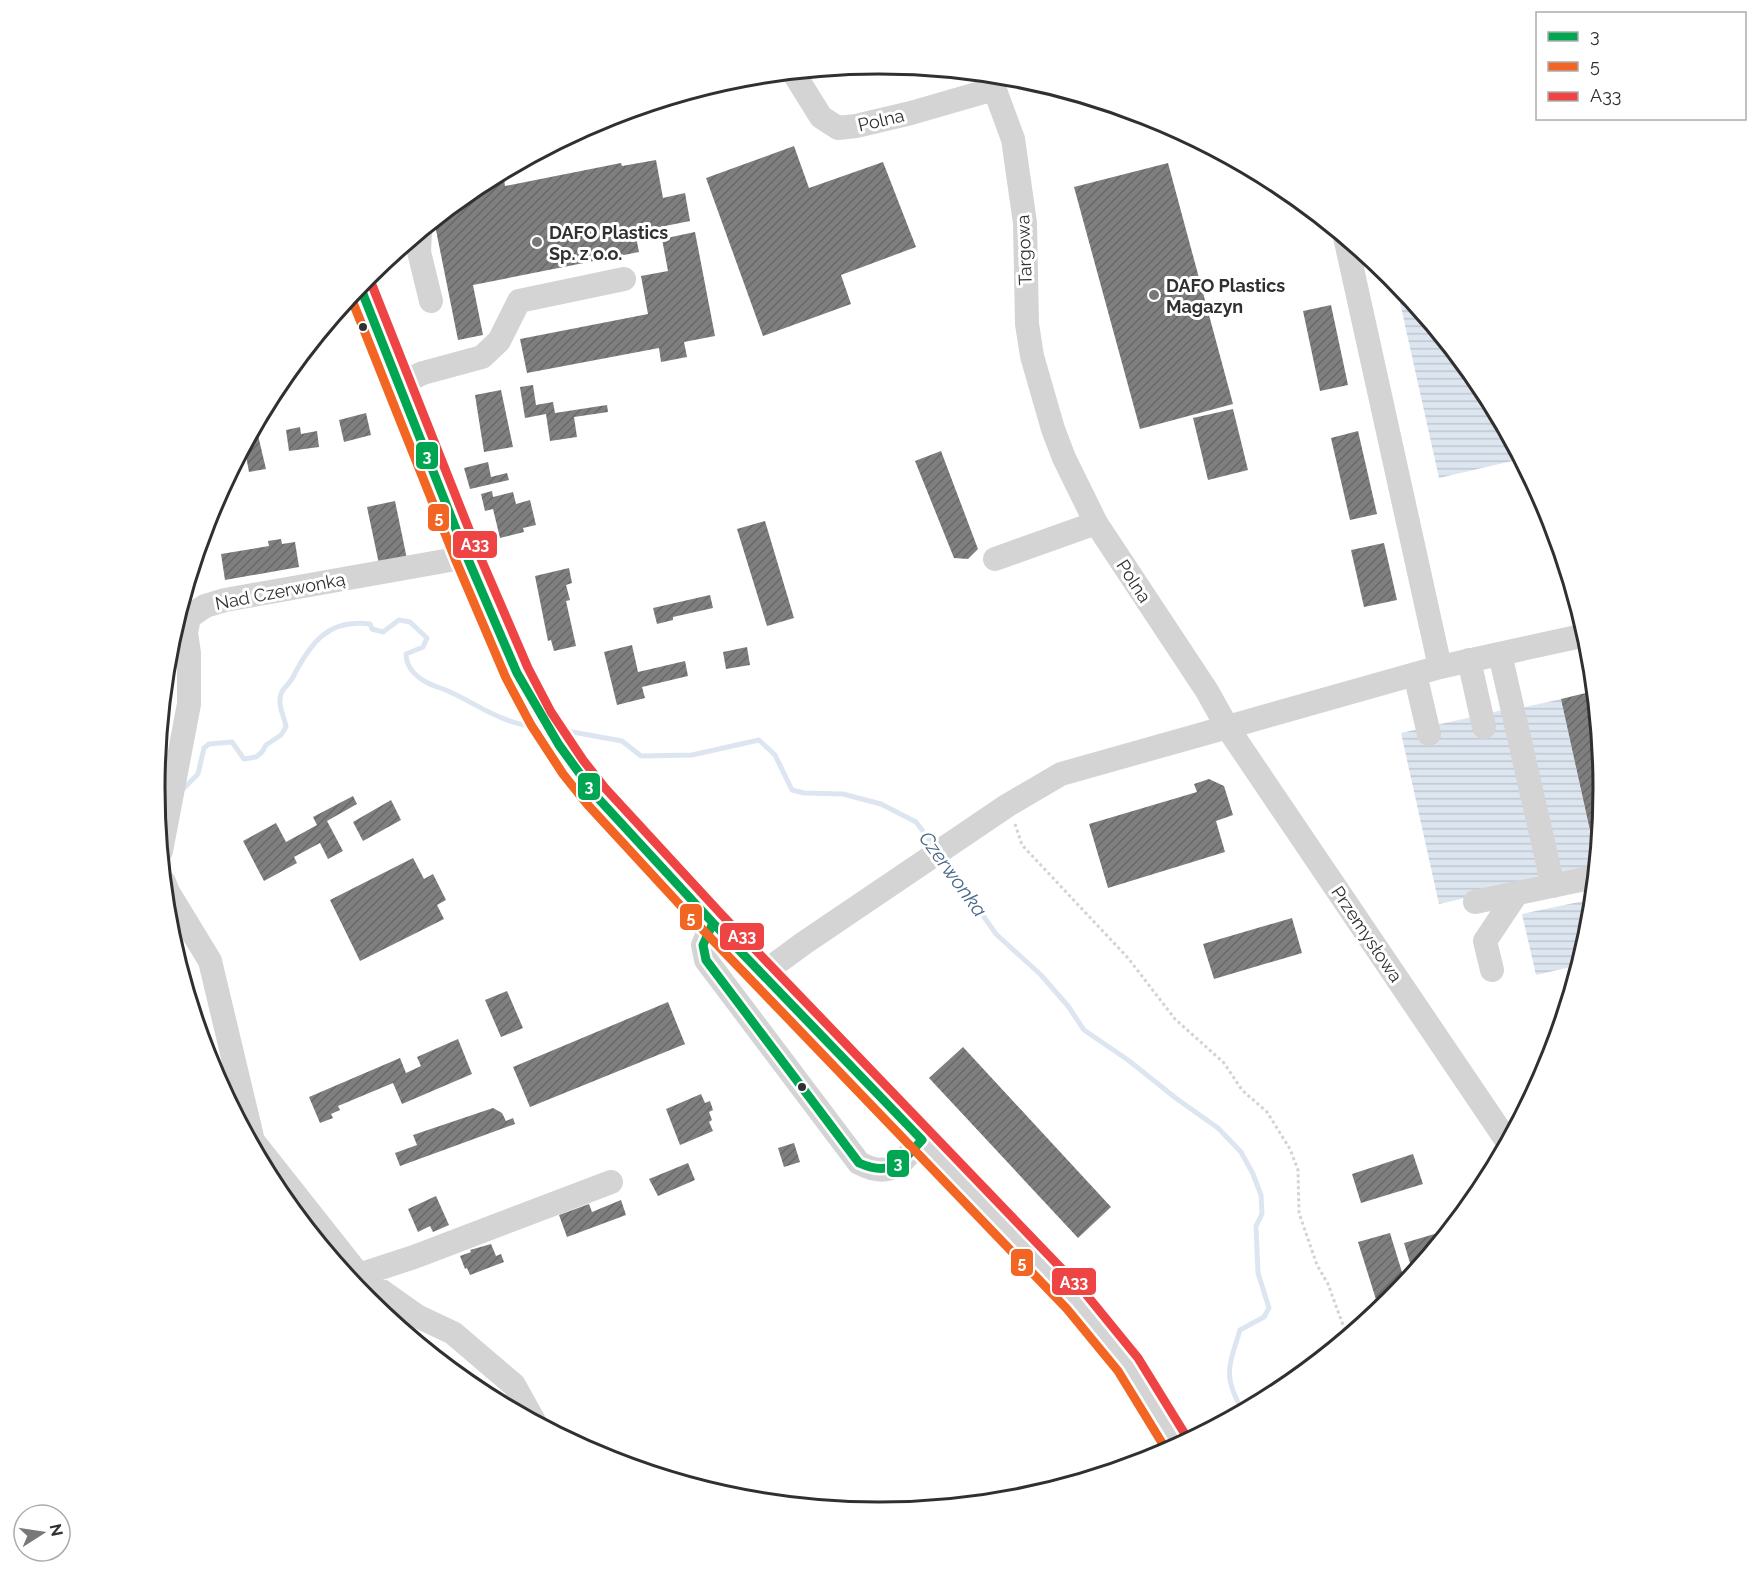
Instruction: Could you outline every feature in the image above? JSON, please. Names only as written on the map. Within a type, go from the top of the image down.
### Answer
[{"type":"street","name":"Polna","points":[[797,79],[821,117],[838,128],[912,113],[990,83]]},
{"type":"street","name":"Targowa","points":[[992,83],[1012,139],[1025,223],[1027,324],[1032,356],[1053,429]]},
{"type":"street","points":[[420,241],[419,252],[431,301]]},
{"type":"street","points":[[1348,249],[1440,667]]},
{"type":"street","points":[[399,384],[423,373],[482,357],[500,342],[519,301],[624,279]]},
{"type":"street","points":[[363,294],[467,557],[517,673],[559,746],[596,796],[713,923],[1049,1272],[1094,1322],[1128,1364],[1173,1438]]},
{"type":"street","name":"Polna","points":[[1053,429],[1064,458],[1096,523],[1207,691],[1227,727]]},
{"type":"street","points":[[995,559],[1096,523]]},
{"type":"street","name":"Nad Czerwonką","points":[[166,822],[189,704],[189,653],[186,633],[189,617],[205,606],[225,600],[467,557]]},
{"type":"street","points":[[765,976],[774,965],[804,943],[1008,806],[1061,774],[1440,667],[1577,637]]},
{"type":"street","points":[[1500,654],[1553,886]]},
{"type":"street","points":[[1469,660],[1484,727]]},
{"type":"street","points":[[1415,674],[1429,734]]},
{"type":"street","name":"Przemysłowa","points":[[1227,727],[1503,1134]]},
{"type":"street","points":[[1475,902],[1587,879]]},
{"type":"street","points":[[1492,970],[1485,941],[1517,893]]},
{"type":"street","points":[[175,903],[210,961],[248,1120]]},
{"type":"street","points":[[713,923],[703,945],[706,960],[859,1163],[870,1168],[892,1169],[902,1162],[922,1140]]},
{"type":"street","points":[[282,1179],[343,1259]]},
{"type":"street","points":[[350,1267],[414,1257],[610,1182]]},
{"type":"street","points":[[354,1270],[417,1316],[453,1333],[514,1385],[527,1409]]},
{"type":"path","points":[[1008,806],[1022,845],[1128,958],[1175,1019],[1224,1063],[1242,1090],[1267,1112],[1290,1149],[1298,1170],[1299,1213],[1317,1265],[1328,1284],[1344,1329]]},
{"type":"shaded area","points":[[1399,299],[1445,353],[1473,391],[1513,461],[1439,478]]},
{"type":"shaded area","points":[[1561,699],[1591,836],[1588,870],[1559,875],[1521,708]]},
{"type":"shaded area","points":[[1507,709],[1545,880],[1439,904],[1401,733]]},
{"type":"shaded area","points":[[1584,901],[1570,967],[1536,975],[1522,914]]},
{"type":"building","points":[[794,146],[809,188],[883,162],[916,247],[841,275],[851,304],[763,336],[706,178]]},
{"type":"building","name":"DAFO Plastics Sp. z o.o.","points":[[656,160],[663,198],[685,193],[690,221],[635,232],[639,252],[473,285],[483,335],[458,340],[436,228],[504,180],[505,186],[621,163],[622,166]]},
{"type":"building","name":"DAFO Plastics Magazyn","points":[[1168,163],[1233,404],[1140,429],[1074,187]]},
{"type":"building","points":[[695,232],[715,336],[684,342],[687,357],[661,362],[659,348],[527,373],[520,339],[648,314],[641,276],[668,271],[662,239]]},
{"type":"building","points":[[1331,305],[1348,385],[1320,391],[1303,311]]},
{"type":"building","points":[[533,385],[536,405],[553,402],[555,413],[607,405],[608,412],[574,417],[577,437],[550,441],[546,414],[525,418],[520,387]]},
{"type":"building","points":[[501,390],[513,447],[484,452],[475,395]]},
{"type":"building","points":[[1233,409],[1248,470],[1208,480],[1193,418]]},
{"type":"building","points":[[366,413],[371,435],[344,442],[339,420]]},
{"type":"building","points":[[300,427],[301,434],[317,431],[319,447],[289,451],[286,430]]},
{"type":"building","points":[[1358,431],[1377,514],[1350,520],[1331,438]]},
{"type":"building","points":[[258,436],[266,469],[249,472],[246,458]]},
{"type":"building","points":[[941,451],[978,549],[968,559],[954,558],[915,461]]},
{"type":"building","points":[[488,462],[491,477],[507,473],[509,480],[470,489],[464,468]]},
{"type":"building","points":[[492,491],[493,497],[513,492],[516,504],[530,500],[536,525],[523,528],[524,532],[500,538],[493,509],[485,511],[481,494]]},
{"type":"building","points":[[395,501],[407,559],[379,564],[367,507]]},
{"type":"building","points":[[765,521],[794,618],[767,626],[737,529]]},
{"type":"building","points":[[281,539],[282,544],[295,542],[299,567],[225,580],[221,554],[269,546],[268,541]]},
{"type":"building","points":[[1384,543],[1397,600],[1364,607],[1351,550]]},
{"type":"building","points":[[569,568],[572,583],[566,585],[570,600],[566,601],[576,646],[554,651],[551,640],[548,641],[535,576]]},
{"type":"building","points":[[710,595],[713,608],[673,617],[673,620],[657,624],[653,608]]},
{"type":"building","points":[[632,645],[638,672],[685,661],[688,676],[642,687],[645,698],[617,705],[604,652]]},
{"type":"building","points":[[747,647],[750,665],[726,669],[723,652]]},
{"type":"building","points":[[1587,693],[1593,788],[1591,835],[1561,699]]},
{"type":"building","points":[[1209,779],[1224,786],[1233,815],[1216,821],[1225,852],[1108,888],[1089,824],[1197,792],[1194,784]]},
{"type":"building","points":[[353,796],[357,804],[327,821],[343,851],[328,859],[320,843],[294,857],[297,863],[264,881],[243,841],[276,823],[286,842],[317,825],[313,817]]},
{"type":"building","points":[[391,800],[401,820],[363,841],[353,822]]},
{"type":"building","points":[[413,858],[424,879],[433,874],[446,900],[437,905],[444,919],[360,961],[330,900]]},
{"type":"building","points":[[1292,918],[1302,953],[1214,979],[1203,944]]},
{"type":"building","points":[[507,991],[523,1028],[501,1037],[485,1000]]},
{"type":"building","points":[[668,1002],[685,1044],[530,1107],[513,1067]]},
{"type":"building","points":[[458,1039],[472,1074],[402,1104],[393,1083],[338,1106],[340,1110],[331,1114],[333,1118],[320,1123],[309,1097],[400,1058],[406,1073],[421,1066],[417,1057]]},
{"type":"building","points":[[963,1047],[1111,1207],[1078,1238],[929,1078]]},
{"type":"building","points":[[701,1094],[705,1103],[710,1101],[713,1110],[709,1112],[712,1120],[709,1122],[713,1131],[680,1145],[666,1109]]},
{"type":"building","points":[[493,1108],[502,1113],[506,1121],[513,1118],[515,1124],[400,1166],[395,1153],[417,1145],[413,1135]]},
{"type":"building","points":[[794,1143],[800,1162],[784,1167],[778,1148]]},
{"type":"building","points":[[1413,1154],[1423,1184],[1361,1203],[1352,1174]]},
{"type":"building","points":[[688,1163],[695,1180],[658,1196],[649,1179]]},
{"type":"building","points":[[436,1196],[449,1225],[433,1232],[430,1226],[418,1232],[408,1209]]},
{"type":"building","points":[[621,1200],[626,1215],[567,1237],[559,1215],[589,1204],[592,1212]]},
{"type":"building","points":[[1390,1233],[1402,1273],[1376,1300],[1358,1242]]},
{"type":"building","points":[[1436,1234],[1410,1264],[1404,1243]]},
{"type":"building","points":[[491,1244],[496,1256],[501,1254],[504,1262],[470,1275],[460,1256],[471,1252],[470,1250]]},
{"type":"waterway","name":"Czerwonka","points":[[183,789],[198,774],[204,748],[209,744],[232,742],[244,759],[256,757],[266,745],[281,735],[286,727],[281,710],[281,693],[314,644],[332,629],[343,625],[370,624],[372,629],[383,632],[399,620],[410,622],[427,638],[423,647],[406,654],[410,668],[419,677],[502,718],[538,727]]},
{"type":"waterway","name":"Czerwonka","points":[[556,729],[622,741],[641,756],[692,755],[759,740],[775,755],[792,790],[804,793],[843,794],[881,804],[916,822],[934,846]]},
{"type":"waterway","name":"Czerwonka","points":[[941,856],[996,934],[1041,975],[1068,1006],[1084,1030],[1218,1128],[1241,1152],[1253,1174],[1261,1195],[1262,1214],[1256,1226],[1258,1273],[1269,1308],[1264,1317],[1240,1330],[1230,1371],[1232,1389],[1239,1404]]},
{"type":"transit line","name":"A33","points":[[372,285],[478,552],[528,668],[551,712],[583,760],[605,788],[722,915],[1085,1293],[1138,1358],[1184,1433]]},
{"type":"transit line","name":"3","points":[[363,295],[467,557],[517,673],[559,745],[596,796],[713,923]]},
{"type":"transit line","name":"5","points":[[354,304],[456,561],[506,678],[531,725],[563,774],[587,804],[704,931],[1067,1309],[1118,1371],[1162,1443]]},
{"type":"transit line","name":"3","points":[[713,923],[922,1140],[901,1161],[879,1169],[859,1163],[706,960],[703,945],[713,923]]},
{"type":"place","name":"DAFO Plastics Sp. z o.o.","points":[[537,242]]},
{"type":"place","name":"DAFO Plastics Magazyn","points":[[1154,295]]}]
